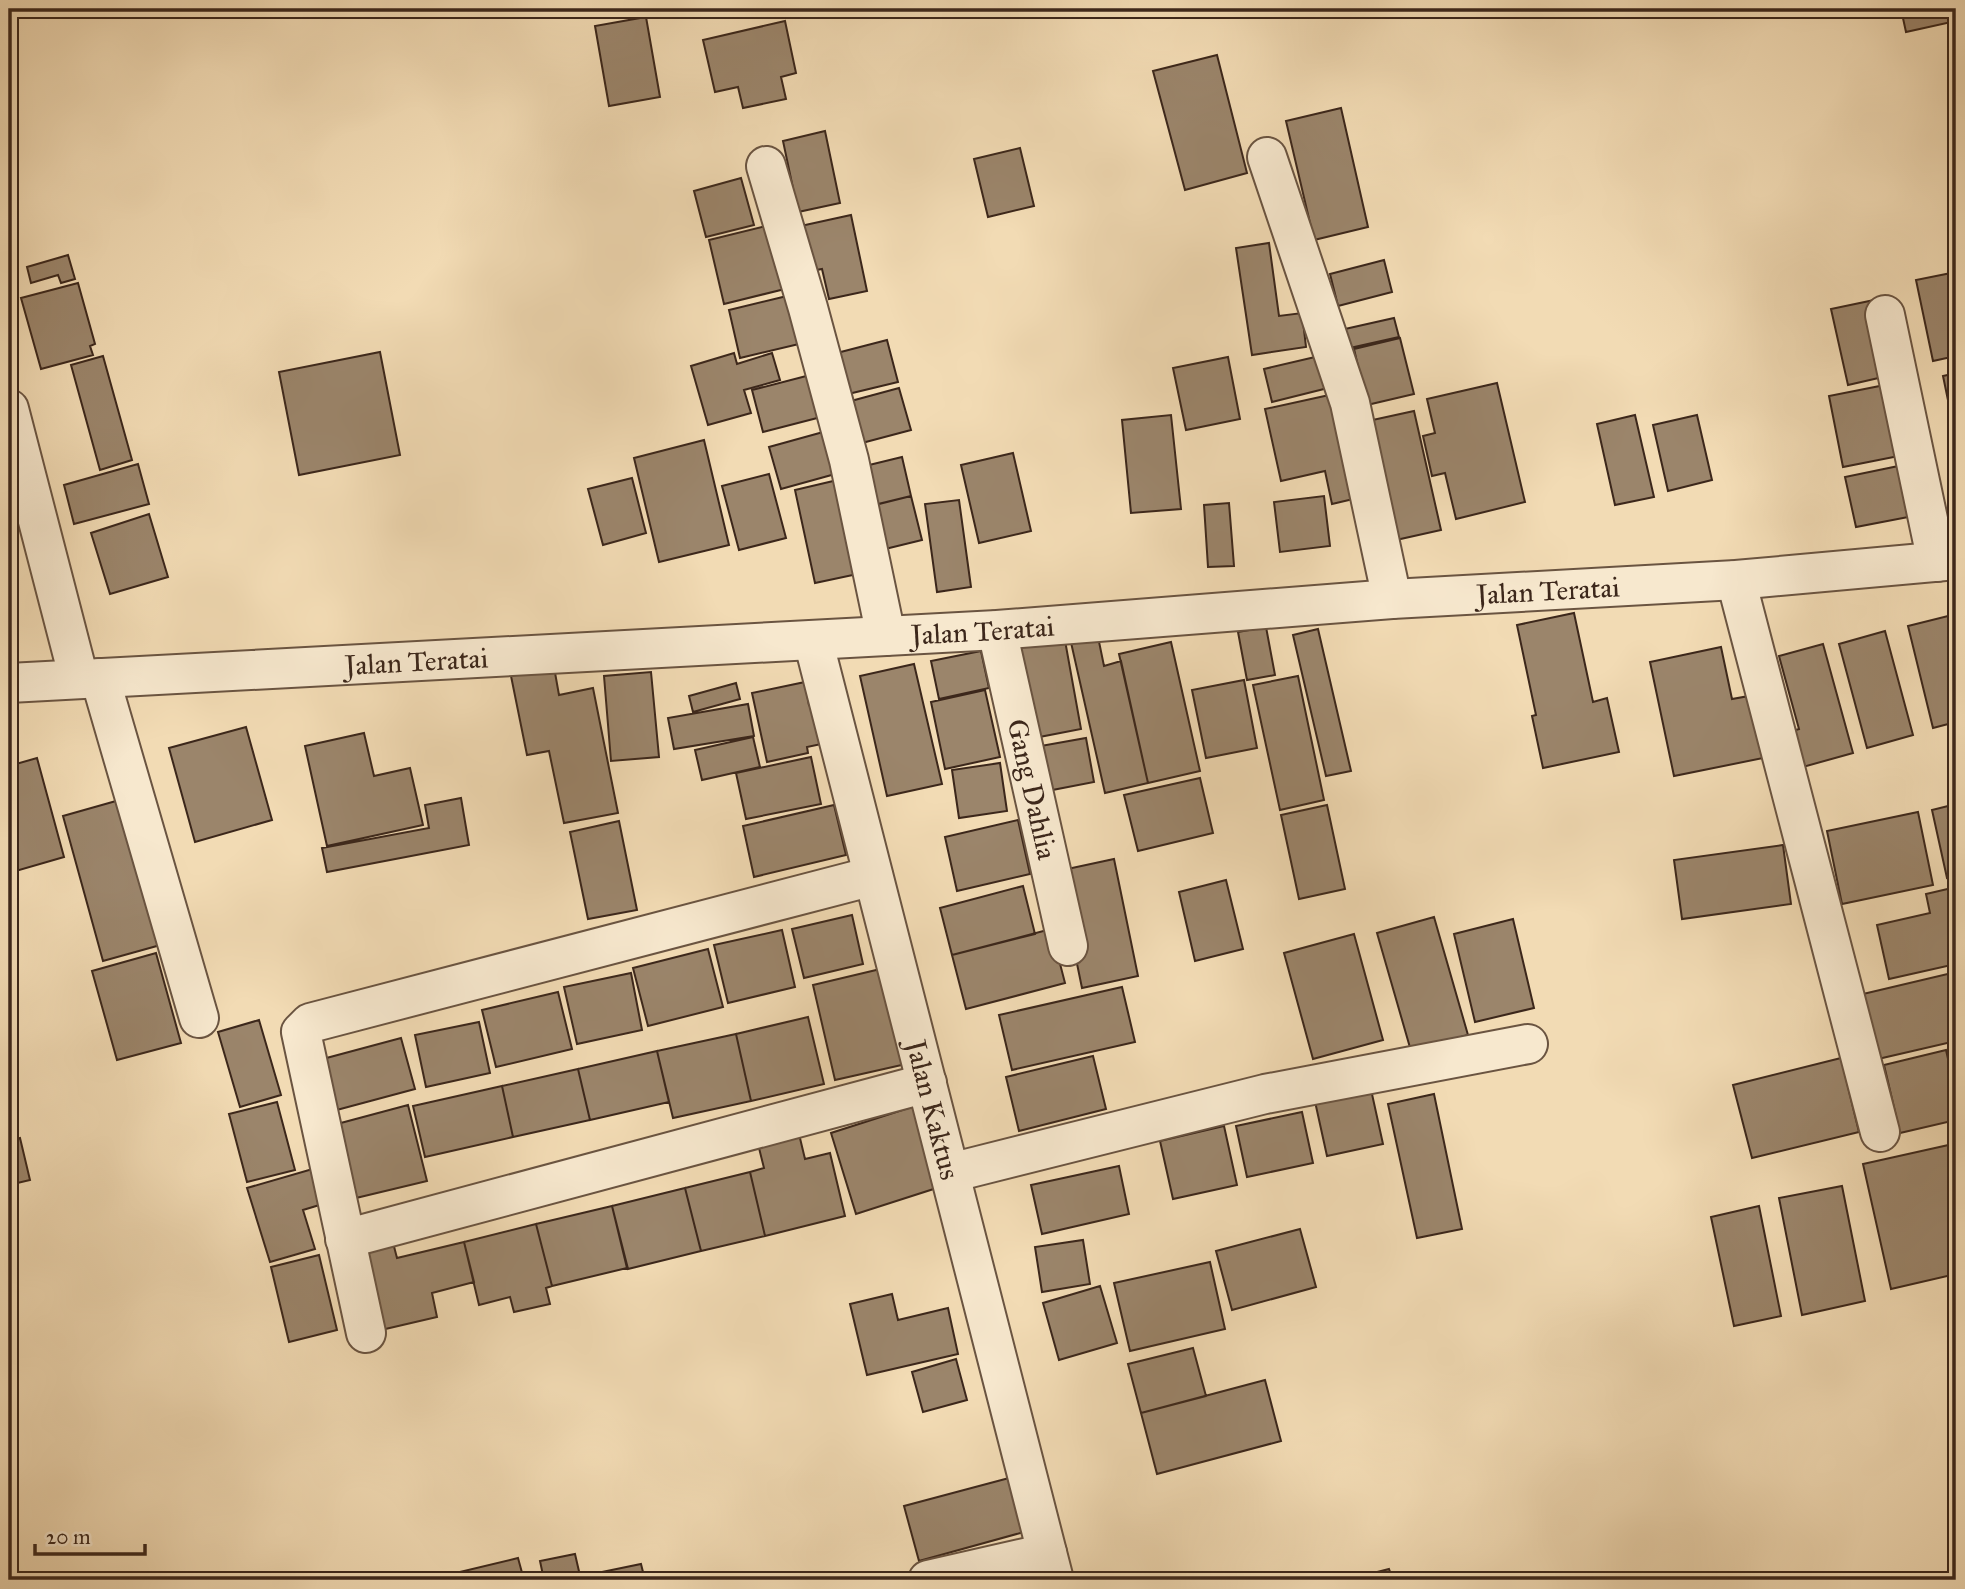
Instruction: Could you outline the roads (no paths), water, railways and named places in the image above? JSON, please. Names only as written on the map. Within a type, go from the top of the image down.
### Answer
[{"type":"street","points":[[1267,157],[1350,403],[1392,600]]},
{"type":"street","points":[[766,166],[808,307],[849,460],[887,636]]},
{"type":"street","points":[[1885,315],[1947,561]]},
{"type":"street","points":[[9,409],[89,678],[199,1018]]},
{"type":"street","name":"Jalan Teratai","points":[[9,683],[997,630],[1392,600],[1736,580],[1947,561]]},
{"type":"street","points":[[1736,580],[1880,1132]]},
{"type":"street","name":"Gang Dahlia","points":[[997,630],[1068,946]]},
{"type":"street","name":"Jalan Kaktus","points":[[813,640],[1051,1567]]},
{"type":"street","points":[[366,1333],[301,1032],[310,1023],[873,876]]},
{"type":"street","points":[[950,1173],[1265,1094],[1528,1044]]},
{"type":"street","points":[[345,1238],[927,1083]]},
{"type":"street","points":[[928,1580],[1051,1567]]}]
